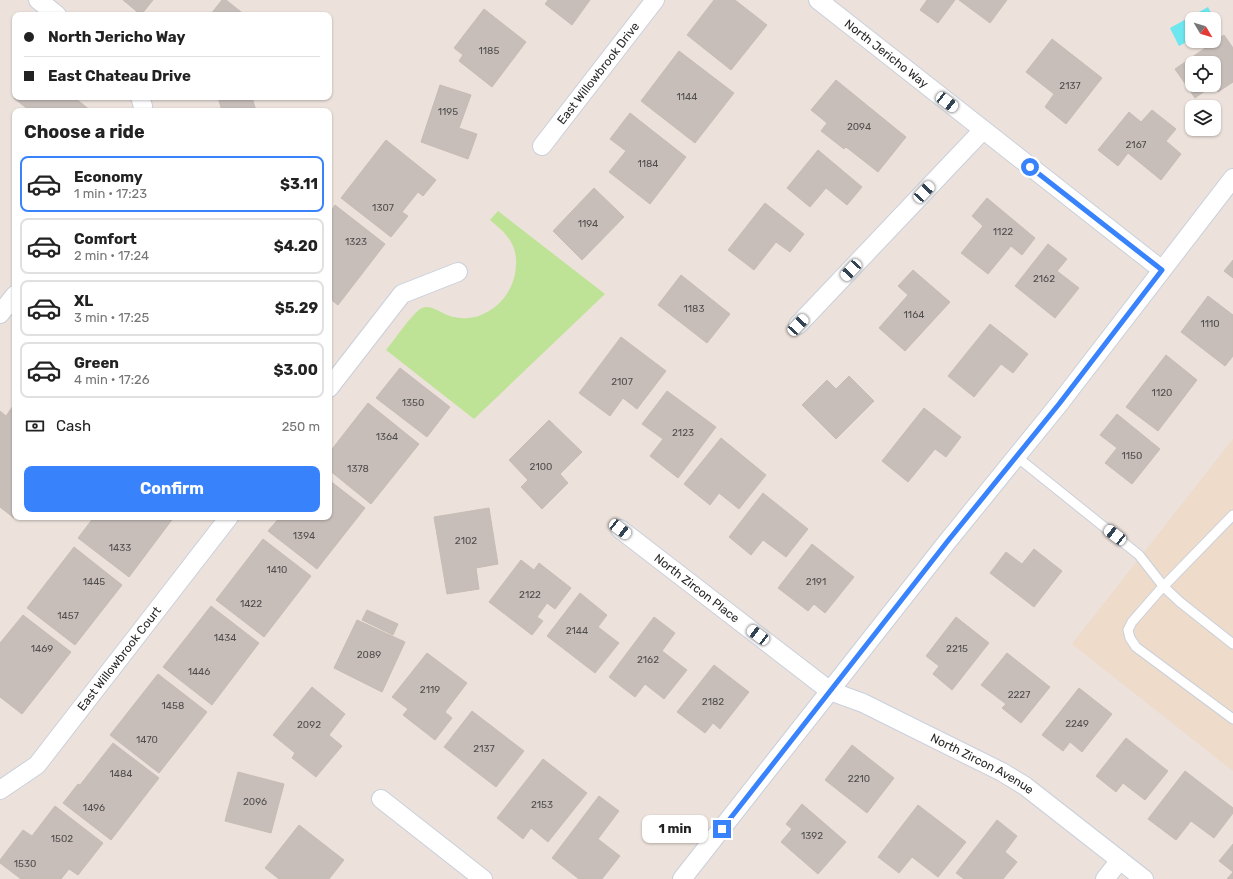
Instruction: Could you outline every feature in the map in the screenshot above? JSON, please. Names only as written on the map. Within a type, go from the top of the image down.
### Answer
[{"type":"street","points":[[38,0],[53,12]]},
{"type":"street","name":"East Willowbrook Drive","points":[[542,146],[655,0]]},
{"type":"street","name":"North Jericho Way","points":[[818,0],[1162,270]]},
{"type":"street","points":[[798,325],[983,130]]},
{"type":"street","points":[[682,879],[947,542],[1059,404],[1233,178]]},
{"type":"street","points":[[332,384],[402,294],[458,272]]},
{"type":"street","points":[[0,314],[12,299]]},
{"type":"street","name":"East Willowbrook Court","points":[[0,790],[38,765],[227,520]]},
{"type":"street","name":"North Zircon Place","points":[[620,529],[830,691]]},
{"type":"street","name":"North Zircon Avenue","points":[[830,691],[863,703],[1002,772],[1025,786],[1144,879]]},
{"type":"street","points":[[381,799],[483,879]]},
{"type":"street","points":[[1105,879],[1120,860]]},
{"type":"lane","points":[[1017,457],[1139,555],[1164,587],[1180,602],[1233,644]]},
{"type":"lane","points":[[1233,514],[1132,622],[1128,630],[1130,638],[1136,647],[1233,719]]},
{"type":"shaded area","points":[[1233,439],[1233,771],[1072,644]]},
{"type":"green space","points":[[498,211],[605,294],[474,419],[386,350],[408,321],[422,308],[429,307],[454,317],[470,318],[489,311],[507,294],[514,278],[516,258],[514,248],[509,239],[502,230],[490,220]]},
{"type":"water","points":[[1208,7],[1210,12],[1199,12]]},
{"type":"water","points":[[1185,20],[1185,43],[1179,46],[1170,28]]},
{"type":"building","points":[[123,0],[153,0],[143,12],[137,12]]},
{"type":"building","points":[[222,0],[226,0],[241,12],[212,12]]},
{"type":"building","points":[[548,0],[590,0],[572,25],[545,4]]},
{"type":"building","points":[[714,0],[735,0],[767,25],[731,70],[687,35]]},
{"type":"building","points":[[927,0],[955,0],[938,23],[920,10]]},
{"type":"building","points":[[959,0],[1007,0],[990,23]]},
{"type":"building","points":[[484,9],[526,42],[492,87],[459,61],[463,55],[454,48]]},
{"type":"building","points":[[1224,35],[1233,48],[1233,82],[1221,90],[1221,56],[1194,56],[1205,48],[1221,48],[1221,37]]},
{"type":"building","points":[[1052,39],[1102,78],[1066,124],[1045,107],[1054,94],[1026,72]]},
{"type":"building","points":[[679,51],[734,93],[695,143],[641,101]]},
{"type":"building","points":[[1185,62],[1185,84],[1175,69]]},
{"type":"building","points":[[836,80],[906,137],[878,172],[846,147],[844,149],[821,131],[827,123],[811,110]]},
{"type":"building","points":[[440,85],[471,95],[459,128],[477,134],[468,159],[421,142]]},
{"type":"building","points":[[1191,92],[1203,92],[1195,98]]},
{"type":"building","points":[[16,100],[78,100],[87,108],[26,108]]},
{"type":"building","points":[[219,100],[253,100],[255,108],[221,108]]},
{"type":"building","points":[[1152,110],[1176,129],[1166,141],[1181,154],[1161,180],[1128,153],[1118,166],[1098,150],[1129,112],[1141,122]]},
{"type":"building","points":[[630,113],[686,157],[650,204],[609,172],[626,151],[610,139]]},
{"type":"building","points":[[386,140],[436,180],[423,196],[418,192],[402,212],[408,216],[391,237],[341,198]]},
{"type":"building","points":[[818,150],[862,187],[847,205],[826,188],[810,207],[787,188]]},
{"type":"building","points":[[594,188],[624,217],[582,260],[553,231]]},
{"type":"building","points":[[987,198],[1035,238],[1022,255],[1011,246],[988,274],[961,253],[983,226],[972,216]]},
{"type":"building","points":[[765,203],[804,234],[790,252],[776,242],[754,270],[728,250]]},
{"type":"building","points":[[335,205],[385,244],[338,305],[332,300],[332,210]]},
{"type":"building","points":[[1048,244],[1067,259],[1057,271],[1079,288],[1055,318],[1015,286]]},
{"type":"building","points":[[1233,260],[1233,278],[1224,271]]},
{"type":"building","points":[[913,270],[950,302],[905,351],[879,328],[908,295],[898,286]]},
{"type":"building","points":[[681,275],[730,314],[707,343],[658,305]]},
{"type":"building","points":[[1208,296],[1233,315],[1233,356],[1225,366],[1181,332]]},
{"type":"building","points":[[990,324],[1028,354],[1013,373],[1001,364],[974,397],[948,376]]},
{"type":"building","points":[[621,337],[666,371],[637,409],[623,398],[610,416],[579,393]]},
{"type":"building","points":[[1166,355],[1197,380],[1158,431],[1126,407]]},
{"type":"building","points":[[400,368],[450,407],[427,437],[376,398]]},
{"type":"building","points":[[849,376],[874,401],[836,439],[802,405],[827,380],[836,389]]},
{"type":"building","points":[[667,391],[716,427],[678,478],[650,456],[663,439],[642,424]]},
{"type":"building","points":[[368,403],[419,444],[371,504],[332,472],[332,449]]},
{"type":"building","points":[[12,407],[12,516],[0,507],[0,411],[6,416]]},
{"type":"building","points":[[924,408],[961,437],[946,457],[935,449],[908,482],[882,461]]},
{"type":"building","points":[[1117,414],[1160,449],[1132,484],[1105,463],[1117,448],[1100,435]]},
{"type":"building","points":[[549,420],[582,452],[560,474],[568,483],[542,509],[521,487],[528,480],[509,460]]},
{"type":"building","points":[[721,438],[766,475],[739,509],[719,493],[710,505],[684,484]]},
{"type":"building","points":[[332,482],[365,508],[317,569],[268,531],[277,520],[332,520]]},
{"type":"building","points":[[763,493],[808,529],[786,557],[763,540],[751,555],[729,537]]},
{"type":"building","points":[[489,508],[498,564],[476,568],[479,589],[447,594],[434,517]]},
{"type":"building","points":[[92,520],[172,520],[129,577],[78,538]]},
{"type":"building","points":[[263,539],[311,576],[264,637],[216,600]]},
{"type":"building","points":[[812,544],[854,577],[825,613],[814,604],[808,611],[778,588]]},
{"type":"building","points":[[74,547],[122,585],[75,645],[27,608]]},
{"type":"building","points":[[1034,549],[1062,571],[1034,607],[990,573],[1006,552],[1022,564]]},
{"type":"building","points":[[521,560],[534,570],[539,563],[571,588],[555,609],[547,603],[537,617],[543,621],[532,635],[489,602]]},
{"type":"building","points":[[580,593],[607,615],[598,627],[619,643],[595,673],[547,636]]},
{"type":"building","points":[[211,606],[259,643],[212,705],[163,667]]},
{"type":"building","points":[[367,610],[398,624],[393,635],[362,620]]},
{"type":"building","points":[[23,615],[71,652],[22,714],[0,697],[0,643]]},
{"type":"building","points":[[654,617],[675,633],[662,651],[687,670],[664,699],[645,684],[635,697],[609,677]]},
{"type":"building","points":[[956,617],[989,643],[952,690],[933,674],[939,666],[926,656]]},
{"type":"building","points":[[357,620],[405,642],[382,692],[334,668]]},
{"type":"building","points":[[427,653],[467,683],[445,712],[452,718],[435,740],[403,715],[408,709],[392,697]]},
{"type":"building","points":[[1007,653],[1050,687],[1021,723],[1002,708],[1006,704],[981,685]]},
{"type":"building","points":[[714,665],[749,692],[720,729],[713,723],[705,733],[677,712]]},
{"type":"building","points":[[158,674],[207,712],[159,773],[110,735]]},
{"type":"building","points":[[312,687],[345,714],[329,735],[342,746],[316,777],[292,758],[295,753],[273,735]]},
{"type":"building","points":[[1079,688],[1112,714],[1082,752],[1070,742],[1063,751],[1042,735]]},
{"type":"building","points":[[472,711],[524,751],[496,787],[444,747]]},
{"type":"building","points":[[1126,738],[1168,771],[1145,800],[1123,783],[1116,792],[1096,776]]},
{"type":"building","points":[[113,743],[159,778],[111,840],[63,803],[78,784],[80,785]]},
{"type":"building","points":[[852,745],[894,778],[867,813],[825,780]]},
{"type":"building","points":[[543,759],[587,793],[548,842],[531,828],[523,839],[497,818]]},
{"type":"building","points":[[1185,771],[1233,808],[1233,813],[1214,838],[1191,821],[1176,840],[1148,819]]},
{"type":"building","points":[[238,772],[284,784],[271,833],[225,821]]},
{"type":"building","points":[[599,796],[619,811],[598,839],[620,856],[602,879],[579,879],[552,858]]},
{"type":"building","points":[[802,804],[846,842],[818,874],[781,842],[792,829],[786,824]]},
{"type":"building","points":[[918,805],[966,842],[938,877],[912,857],[899,873],[878,857]]},
{"type":"building","points":[[55,806],[103,843],[78,875],[69,869],[61,879],[21,879],[0,863],[0,860],[23,830],[32,836]]},
{"type":"building","points":[[997,820],[1017,836],[1005,852],[1017,862],[1003,879],[964,879],[956,873]]},
{"type":"building","points":[[299,825],[344,860],[329,879],[279,879],[265,868]]},
{"type":"building","points":[[1233,844],[1233,872],[1219,861]]},
{"type":"building","points":[[1233,872],[1233,879],[1227,879]]},
{"type":"route","points":[[722,829],[947,542],[1059,404],[1162,270],[1030,167]]}]
